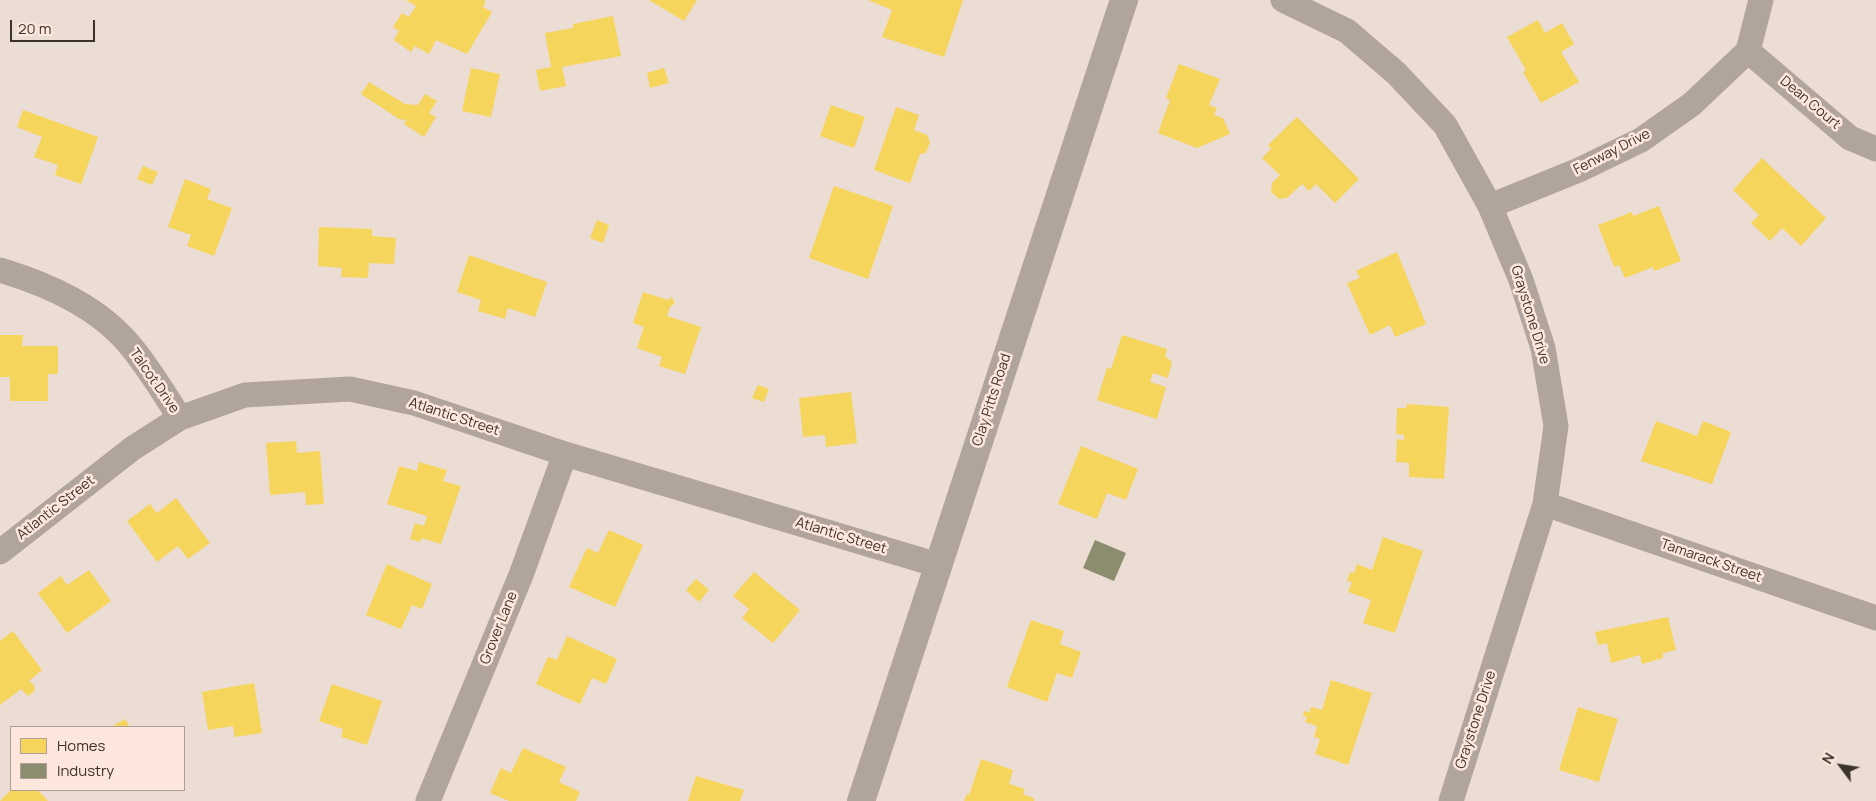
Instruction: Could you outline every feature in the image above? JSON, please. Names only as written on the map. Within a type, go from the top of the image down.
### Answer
[{"type":"street","name":"Clay Pitts Road","points":[[861,801],[1124,0]]},
{"type":"street","name":"Graystone Drive","points":[[1284,0],[1347,31],[1396,73],[1445,125],[1490,206],[1521,280],[1543,348],[1556,426],[1545,504],[1450,801]]},
{"type":"street","points":[[1748,50],[1761,0]]},
{"type":"street","name":"Fenway Drive","points":[[1490,206],[1579,170],[1641,140],[1692,104],[1748,50]]},
{"type":"street","name":"Dean Court","points":[[1748,50],[1850,138],[1876,149]]},
{"type":"street","name":"Talcot Drive","points":[[0,270],[40,282],[92,311],[132,347],[180,418]]},
{"type":"street","name":"Atlantic Street","points":[[0,552],[133,448],[180,418],[245,395],[350,389],[414,403],[565,454],[938,565]]},
{"type":"street","name":"Grover Lane","points":[[428,801],[521,575],[565,454]]},
{"type":"street","name":"Tamarack Street","points":[[1545,504],[1876,618]]},
{"type":"building: Homes","points":[[406,0],[483,0],[486,2],[483,7],[492,12],[467,54],[436,40],[429,54],[415,46],[411,52],[394,40],[399,31],[393,27],[402,13],[409,17],[416,6]]},
{"type":"building: Homes","points":[[649,0],[697,0],[684,21]]},
{"type":"building: Homes","points":[[868,0],[963,0],[944,57],[882,37],[892,10]]},
{"type":"building: Homes","points":[[613,16],[621,56],[562,67],[566,86],[540,91],[536,70],[551,67],[545,33],[573,28],[573,24]]},
{"type":"building: Homes","points":[[1538,20],[1545,33],[1562,23],[1574,44],[1561,52],[1579,82],[1541,103],[1523,72],[1526,70],[1507,37]]},
{"type":"building: Homes","points":[[1179,64],[1220,79],[1209,105],[1217,108],[1214,115],[1223,118],[1230,134],[1197,148],[1158,133],[1170,100],[1166,98]]},
{"type":"building: Homes","points":[[471,68],[500,74],[491,117],[462,111]]},
{"type":"building: Homes","points":[[664,68],[669,83],[650,88],[647,73]]},
{"type":"building: Homes","points":[[369,82],[405,104],[418,105],[425,94],[437,101],[429,113],[436,117],[424,137],[404,124],[406,120],[399,119],[361,94]]},
{"type":"building: Homes","points":[[831,105],[865,117],[854,148],[820,136]]},
{"type":"building: Homes","points":[[896,107],[919,115],[914,130],[927,135],[930,142],[926,153],[920,154],[910,183],[874,170]]},
{"type":"building: Homes","points":[[23,110],[98,137],[81,184],[55,175],[58,165],[34,157],[42,137],[17,127]]},
{"type":"building: Homes","points":[[1297,117],[1359,179],[1335,203],[1316,184],[1309,191],[1302,184],[1287,198],[1279,199],[1271,192],[1272,183],[1280,175],[1262,158],[1271,149],[1268,145]]},
{"type":"building: Homes","points":[[1762,158],[1826,218],[1801,246],[1782,228],[1770,241],[1751,223],[1759,215],[1733,190]]},
{"type":"building: Homes","points":[[143,166],[158,172],[152,185],[137,179]]},
{"type":"building: Homes","points":[[185,179],[211,189],[207,199],[232,208],[214,256],[187,246],[191,235],[168,227]]},
{"type":"building: Homes","points":[[834,186],[893,206],[868,279],[809,258]]},
{"type":"building: Homes","points":[[1659,206],[1681,261],[1654,271],[1653,267],[1625,278],[1619,265],[1614,267],[1598,225],[1632,212],[1633,216]]},
{"type":"building: Homes","points":[[597,220],[609,225],[603,243],[590,238]]},
{"type":"building: Homes","points":[[319,227],[372,229],[372,236],[396,238],[394,264],[369,263],[368,278],[341,277],[342,268],[318,266]]},
{"type":"building: Homes","points":[[1397,252],[1426,324],[1395,337],[1390,325],[1370,335],[1347,283],[1360,278],[1356,271]]},
{"type":"building: Homes","points":[[469,255],[547,282],[535,317],[508,308],[505,319],[478,311],[481,300],[457,292]]},
{"type":"building: Homes","points":[[643,292],[668,300],[672,297],[675,303],[670,307],[667,316],[701,327],[685,374],[659,366],[662,357],[637,348],[644,327],[633,323]]},
{"type":"building: Homes","points":[[0,335],[23,335],[22,346],[58,346],[58,374],[48,374],[48,401],[10,401],[10,377],[0,377]]},
{"type":"building: Homes","points":[[1122,335],[1167,349],[1165,356],[1172,362],[1168,378],[1153,373],[1150,382],[1166,387],[1157,419],[1097,400],[1107,368],[1111,369]]},
{"type":"building: Homes","points":[[758,385],[769,389],[764,402],[752,398]]},
{"type":"building: Homes","points":[[851,392],[857,443],[826,447],[825,435],[803,437],[799,398]]},
{"type":"building: Homes","points":[[1407,404],[1449,407],[1444,479],[1409,477],[1409,463],[1396,462],[1397,439],[1404,440],[1404,435],[1396,434],[1397,408],[1406,408]]},
{"type":"building: Homes","points":[[1656,421],[1697,436],[1703,421],[1731,432],[1712,484],[1641,461]]},
{"type":"building: Homes","points":[[296,441],[297,453],[320,451],[324,504],[306,505],[305,492],[270,495],[266,443]]},
{"type":"building: Homes","points":[[1081,446],[1138,469],[1126,500],[1107,493],[1097,519],[1058,504]]},
{"type":"building: Homes","points":[[419,462],[447,470],[443,481],[461,486],[441,544],[422,538],[420,542],[410,539],[415,523],[424,526],[427,516],[387,504],[399,466],[417,471]]},
{"type":"building: Homes","points":[[176,498],[210,543],[188,559],[178,546],[157,562],[127,521],[150,504],[157,513]]},
{"type":"building: Homes","points":[[609,530],[643,545],[615,607],[569,587],[587,548],[598,553]]},
{"type":"building: Homes","points":[[1383,537],[1423,551],[1395,633],[1363,623],[1371,600],[1348,592],[1352,582],[1347,581],[1350,572],[1354,573],[1357,564],[1372,570]]},
{"type":"building: Homes","points":[[387,564],[432,584],[422,609],[412,605],[401,629],[366,615]]},
{"type":"building: Homes","points":[[89,570],[111,601],[67,633],[38,593],[61,576],[67,585]]},
{"type":"building: Homes","points":[[754,572],[800,610],[773,643],[742,618],[749,609],[733,596]]},
{"type":"building: Homes","points":[[696,579],[709,590],[699,602],[686,590]]},
{"type":"building: Homes","points":[[1668,617],[1676,650],[1663,653],[1663,658],[1642,664],[1640,655],[1611,663],[1607,643],[1598,645],[1595,632]]},
{"type":"building: Homes","points":[[1031,620],[1064,631],[1060,644],[1081,652],[1072,678],[1057,673],[1047,702],[1007,687]]},
{"type":"building: Homes","points":[[13,631],[42,670],[29,681],[34,685],[35,691],[28,696],[21,689],[0,705],[0,641]]},
{"type":"building: Homes","points":[[567,636],[617,659],[606,684],[592,678],[580,704],[536,684],[548,657],[557,660]]},
{"type":"building: Homes","points":[[1331,680],[1372,693],[1348,765],[1315,754],[1320,739],[1314,737],[1317,726],[1305,722],[1307,717],[1303,716],[1304,711],[1310,712],[1311,707],[1322,710]]},
{"type":"building: Homes","points":[[254,683],[262,733],[235,737],[233,726],[208,730],[202,692]]},
{"type":"building: Homes","points":[[332,684],[382,701],[367,745],[341,737],[343,729],[319,721]]},
{"type":"building: Homes","points":[[1578,707],[1618,719],[1599,782],[1559,770]]},
{"type":"building: Homes","points":[[125,719],[129,726],[113,726]]},
{"type":"building: Homes","points":[[523,748],[566,767],[559,782],[580,792],[576,801],[509,801],[490,793],[501,768],[511,773]]},
{"type":"building: Homes","points":[[981,759],[1013,770],[1009,784],[1025,789],[1023,794],[1035,799],[1034,801],[964,801],[967,794],[969,795]]},
{"type":"building: Homes","points":[[696,776],[744,790],[740,801],[688,801]]},
{"type":"building: Homes","points":[[10,791],[39,791],[48,801],[0,801]]},
{"type":"building: Industry","points":[[1095,540],[1126,553],[1114,581],[1083,568]]}]
